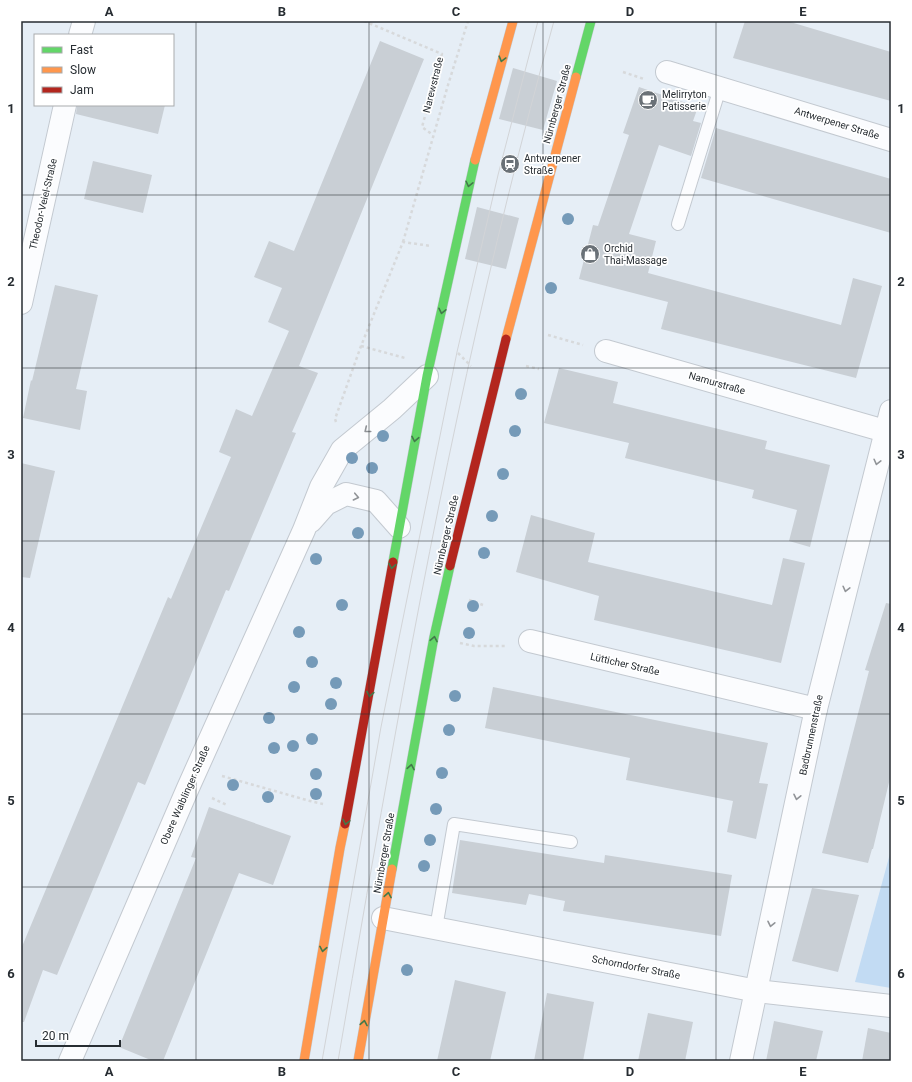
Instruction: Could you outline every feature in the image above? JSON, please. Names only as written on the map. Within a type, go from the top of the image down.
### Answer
[{"type":"main road","points":[[304,1061],[340,848],[349,809],[399,527],[429,370],[473,166],[512,21]]},
{"type":"main road","name":"Nürnberger Straße","points":[[358,1061],[434,637],[499,359],[591,21]]},
{"type":"street","points":[[80,34],[84,21]]},
{"type":"street","name":"Antwerpener Straße","points":[[667,72],[891,140]]},
{"type":"street","name":"Theodor-Veiel-Straße","points":[[21,302],[65,106]]},
{"type":"street","name":"Namurstraße","points":[[606,351],[888,421]]},
{"type":"street","name":"Obere Waiblinger Straße","points":[[70,1061],[198,765],[304,530],[320,487],[342,450],[392,409],[429,370]]},
{"type":"street","name":"Badbrunnenstraße","points":[[741,1061],[816,709],[888,421]]},
{"type":"street","name":"Obere Waiblinger Straße","points":[[304,530],[326,504],[346,494],[376,501],[399,527]]},
{"type":"street","name":"Lütticher Straße","points":[[530,641],[816,709]]},
{"type":"street","name":"Schorndorfer Straße","points":[[383,918],[756,991],[891,1006]]},
{"type":"lane","points":[[678,224],[720,88]]},
{"type":"lane","points":[[436,928],[454,824],[571,842]]},
{"type":"path","name":"Narewstraße","points":[[364,21],[442,54],[422,127],[434,135]]},
{"type":"path","points":[[342,450],[335,420],[361,346],[403,242],[468,21]]},
{"type":"path","points":[[403,242],[454,250]]},
{"type":"path","points":[[548,335],[606,351]]},
{"type":"path","points":[[361,346],[429,370]]},
{"type":"path","points":[[434,637],[474,646],[501,647],[530,641]]},
{"type":"path","points":[[198,765],[222,776],[310,802]]},
{"type":"shaded area","points":[[891,850],[891,988],[855,982]]},
{"type":"building","points":[[745,21],[787,21],[891,52],[891,101],[733,58]]},
{"type":"building","points":[[380,41],[424,59],[299,366],[318,373],[292,432],[296,433],[229,591],[226,590],[145,785],[138,782],[57,975],[43,970],[24,1022],[21,1022],[21,949],[168,597],[171,599],[231,457],[219,452],[236,409],[252,416],[289,331],[268,322],[282,288],[254,277],[269,241],[294,251]]},
{"type":"building","points":[[513,68],[557,81],[543,130],[499,119]]},
{"type":"building","points":[[639,87],[698,107],[693,121],[701,123],[691,156],[659,145],[629,234],[656,241],[648,273],[841,325],[853,278],[882,286],[856,378],[661,329],[668,302],[579,279],[593,225],[598,226],[629,135],[623,133]]},
{"type":"building","points":[[77,106],[165,106],[158,134],[76,114]]},
{"type":"building","points":[[716,128],[891,179],[891,233],[701,178]]},
{"type":"building","points":[[93,161],[152,175],[143,213],[84,199]]},
{"type":"building","points":[[477,207],[519,218],[506,269],[465,259]]},
{"type":"building","points":[[55,285],[98,295],[76,389],[87,391],[80,430],[23,418]]},
{"type":"building","points":[[559,368],[618,382],[613,403],[767,441],[765,449],[830,465],[810,547],[789,541],[797,510],[752,498],[754,490],[625,458],[629,443],[544,423]]},
{"type":"building","points":[[21,463],[55,471],[30,578],[21,577]]},
{"type":"building","points":[[531,515],[595,533],[588,562],[772,605],[783,558],[805,563],[781,663],[594,620],[599,596],[516,572]]},
{"type":"building","points":[[886,603],[891,604],[891,774],[873,849],[868,863],[822,853],[869,671],[865,670]]},
{"type":"building","points":[[493,687],[768,743],[759,783],[768,784],[756,839],[727,832],[733,801],[626,780],[630,758],[485,728]]},
{"type":"building","points":[[209,807],[291,836],[273,885],[239,873],[163,1061],[153,1061],[119,1047],[196,858],[191,857]]},
{"type":"building","points":[[460,840],[604,863],[605,855],[732,875],[721,936],[563,911],[565,901],[529,894],[526,905],[452,893]]},
{"type":"building","points":[[812,888],[859,895],[838,972],[792,961]]},
{"type":"building","points":[[455,980],[506,992],[490,1061],[437,1061]]},
{"type":"building","points":[[547,993],[594,1002],[583,1061],[534,1061]]},
{"type":"building","points":[[648,1013],[693,1022],[685,1061],[638,1061]]},
{"type":"building","points":[[774,1021],[823,1031],[816,1061],[766,1061]]},
{"type":"building","points":[[868,1028],[891,1033],[891,1061],[862,1061]]},
{"type":"tram line","points":[[322,1061],[381,727],[457,352],[498,175],[538,21]]},
{"type":"tram line","points":[[338,1061],[412,641],[448,463],[508,197],[554,21]]},
{"type":"traffic: fast","points":[[576,77],[591,21]]},
{"type":"traffic: fast","points":[[393,562],[427,376],[475,160]]},
{"type":"traffic: fast","points":[[392,869],[434,637],[450,566]]},
{"type":"traffic: slow","points":[[475,160],[513,21]]},
{"type":"traffic: slow","points":[[506,339],[576,77]]},
{"type":"traffic: slow","points":[[304,1061],[345,824]]},
{"type":"traffic: slow","points":[[358,1061],[392,869]]},
{"type":"traffic: jam","points":[[450,566],[506,339]]},
{"type":"traffic: jam","points":[[345,824],[393,562]]},
{"type":"place","name":"Melirryton Patisserie","points":[[648,100]]},
{"type":"place","name":"Antwerpener Straße","points":[[510,164]]},
{"type":"place","name":"Orchid Thai-Massage","points":[[590,254]]}]
